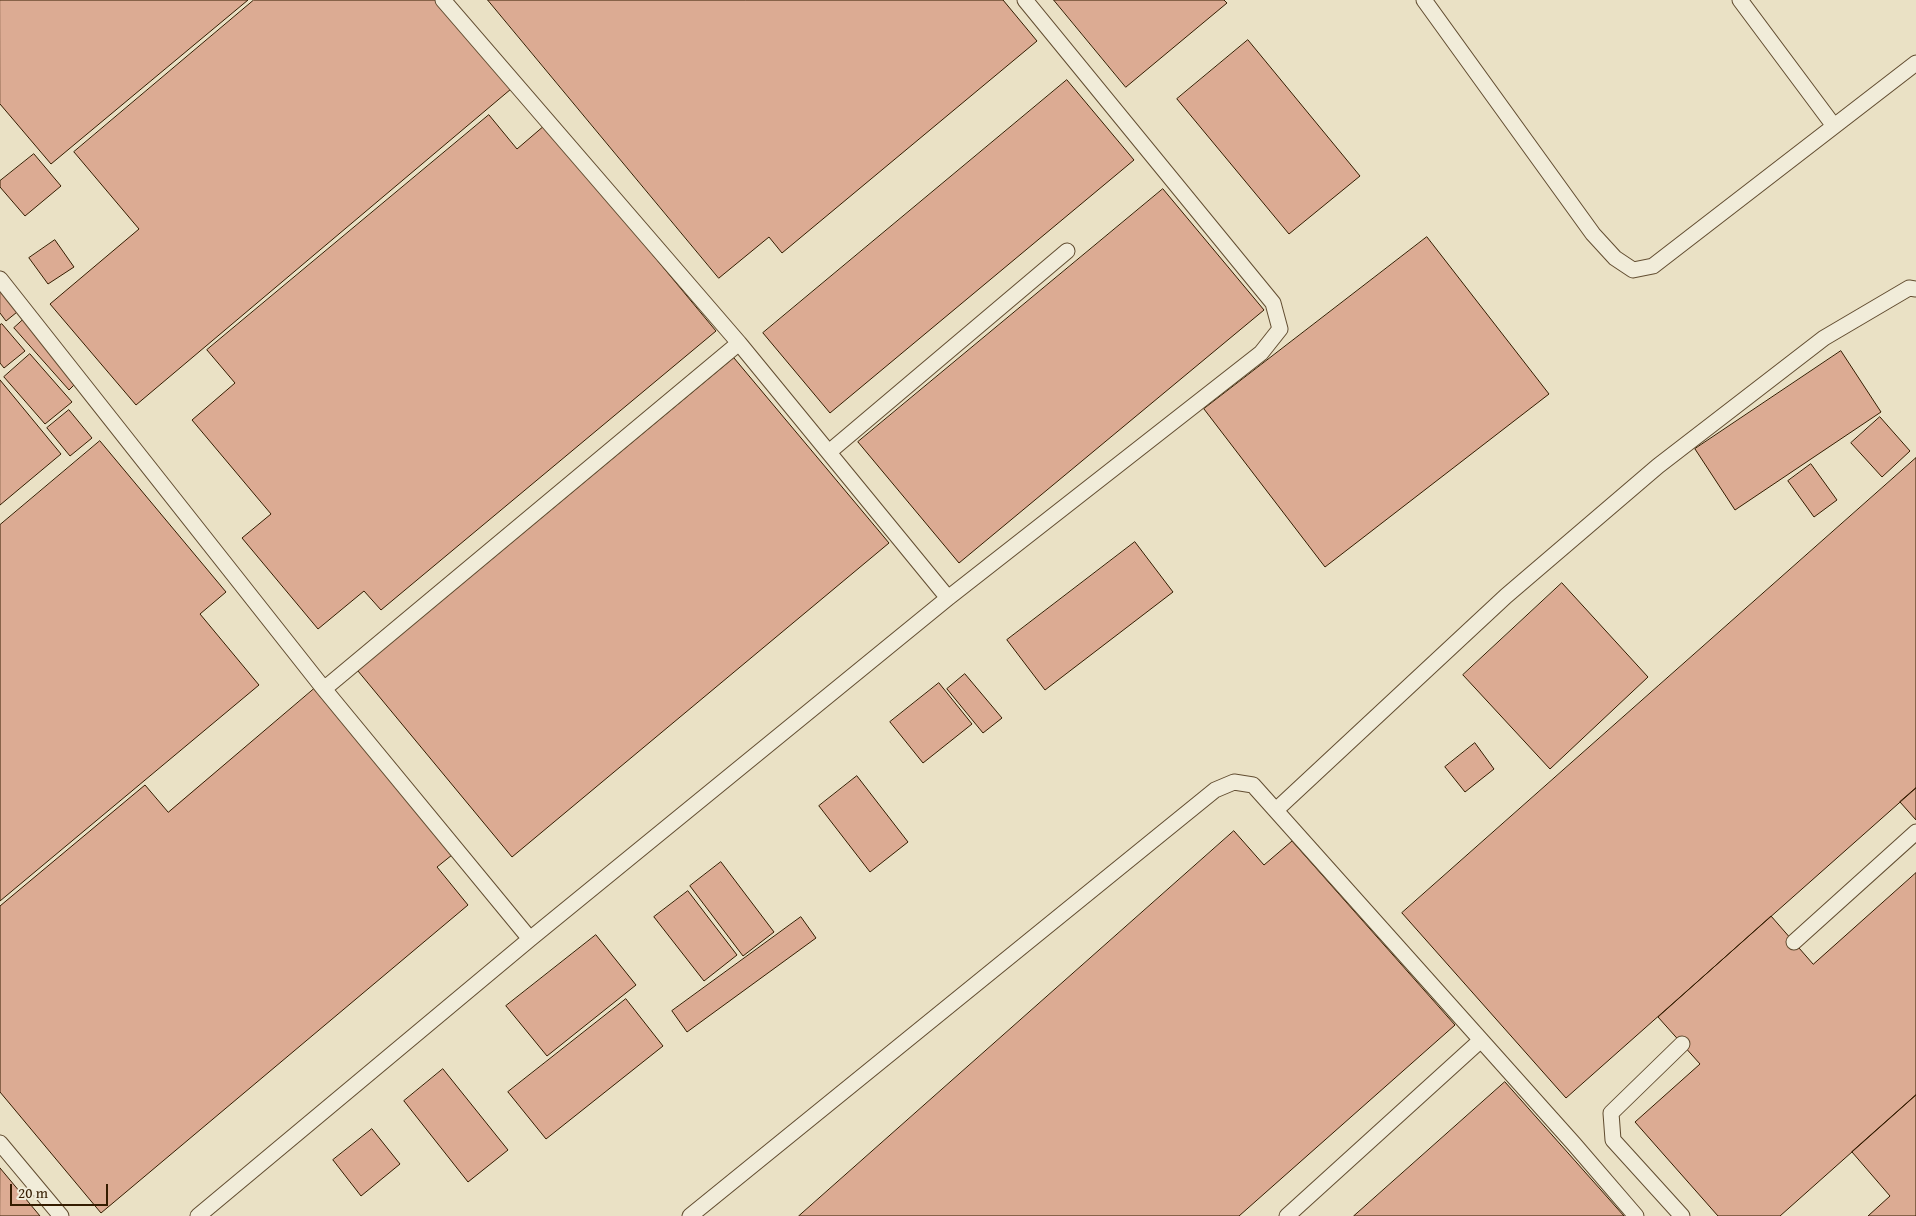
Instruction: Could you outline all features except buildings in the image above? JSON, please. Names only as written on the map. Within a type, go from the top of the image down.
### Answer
[{"type":"lane","points":[[443,0],[739,343],[948,598]]},
{"type":"lane","points":[[198,1216],[530,939],[948,598],[1260,353],[1280,328],[1273,303],[1025,0]]},
{"type":"lane","points":[[1424,0],[1592,234],[1615,258],[1633,270],[1653,266],[1916,63]]},
{"type":"lane","points":[[1740,0],[1834,126]]},
{"type":"lane","points":[[828,452],[1066,251]]},
{"type":"lane","points":[[0,279],[324,689],[530,939]]},
{"type":"lane","points":[[1276,810],[1506,596],[1658,466],[1824,338],[1909,288],[1916,289]]},
{"type":"lane","points":[[324,689],[739,343]]},
{"type":"lane","points":[[690,1216],[1215,790],[1234,782],[1253,785],[1636,1216]]},
{"type":"lane","points":[[1794,942],[1916,832]]},
{"type":"lane","points":[[1288,1216],[1481,1040]]},
{"type":"lane","points":[[1682,1044],[1611,1113],[1613,1140],[1682,1216]]},
{"type":"lane","points":[[0,1143],[61,1216]]}]
